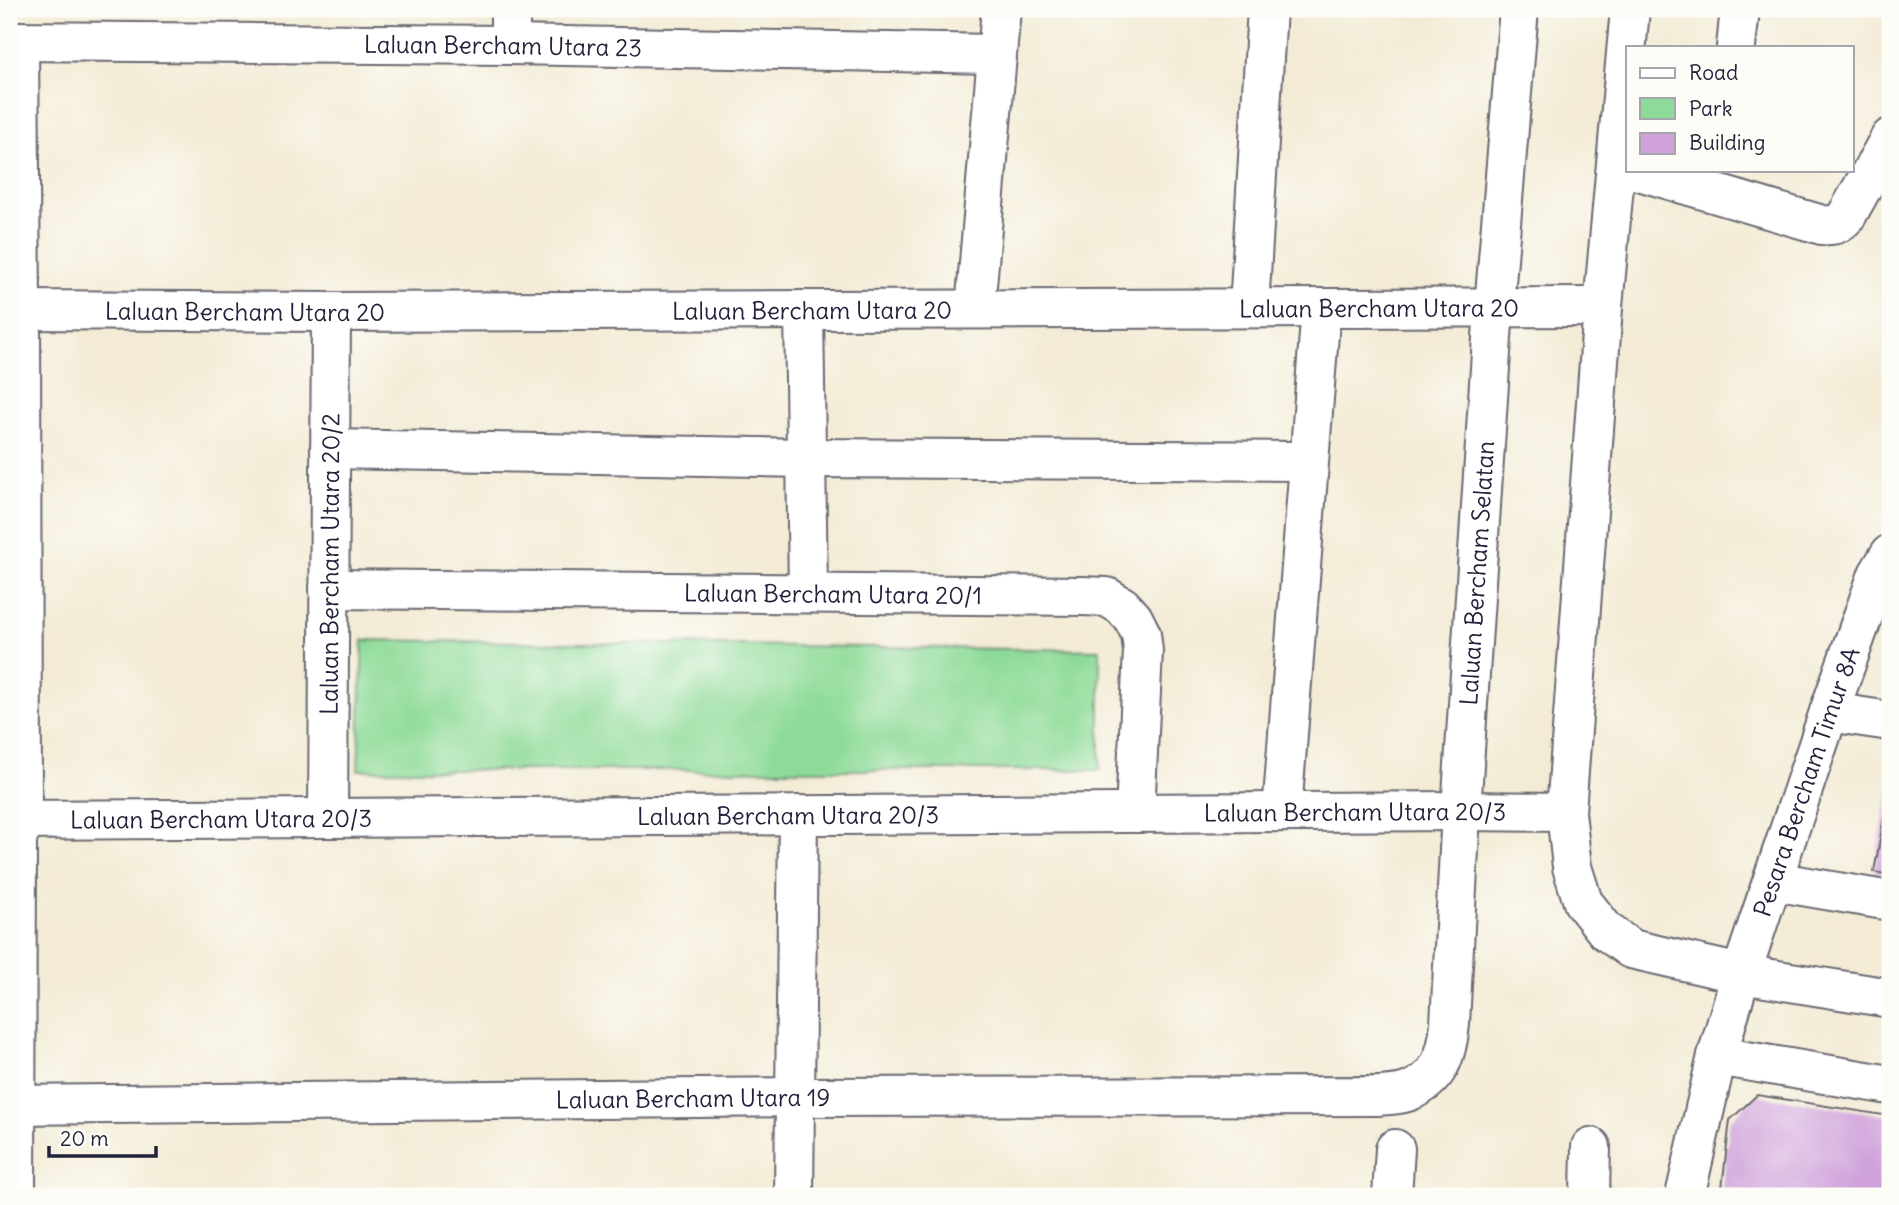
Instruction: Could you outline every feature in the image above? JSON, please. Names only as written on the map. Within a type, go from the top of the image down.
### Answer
[{"type":"street","points":[[975,309],[1002,9]]},
{"type":"street","points":[[1249,308],[1267,9]]},
{"type":"street","name":"Laluan Bercham Selatan","points":[[1379,1096],[1406,1092],[1423,1083],[1438,1069],[1447,1050],[1494,307],[1519,9]]},
{"type":"street","points":[[1629,46],[1630,9]]},
{"type":"street","points":[[1736,46],[1740,9]]},
{"type":"street","name":"Laluan Bercham Utara 23","points":[[14,41],[510,27],[998,54]]},
{"type":"street","points":[[14,41],[21,310],[13,1105],[16,1196]]},
{"type":"street","points":[[1658,172],[1723,182],[1822,225],[1832,226],[1847,215],[1890,138]]},
{"type":"street","points":[[1626,167],[1603,307],[1566,812],[1572,867],[1583,902],[1606,932],[1631,949],[1741,974],[1890,998]]},
{"type":"street","name":"Laluan Bercham Utara 20","points":[[21,310],[331,312],[1603,307]]},
{"type":"street","points":[[1282,812],[1321,308]]},
{"type":"street","points":[[804,310],[808,593]]},
{"type":"street","name":"Laluan Bercham Utara 20/2","points":[[328,818],[331,312]]},
{"type":"street","points":[[330,449],[806,458],[1309,461]]},
{"type":"street","name":"Pesara Bercham Timur 8A","points":[[1685,1196],[1717,1056],[1741,974],[1829,712],[1878,574],[1890,554]]},
{"type":"street","name":"Laluan Bercham Utara 20/1","points":[[329,589],[1107,597],[1122,606],[1133,618],[1141,634],[1143,651],[1135,813]]},
{"type":"street","points":[[1829,712],[1890,721]]},
{"type":"street","name":"Laluan Bercham Utara 20/3","points":[[16,827],[328,818],[1566,812]]},
{"type":"street","points":[[794,1196],[798,815]]},
{"type":"street","points":[[1773,881],[1890,901]]},
{"type":"street","points":[[1717,1056],[1890,1085]]},
{"type":"street","name":"Laluan Bercham Utara 19","points":[[13,1105],[795,1097],[1379,1096]]},
{"type":"street","points":[[1590,1196],[1591,1147]]},
{"type":"street","points":[[1392,1196],[1395,1149]]},
{"type":"green space","points":[[363,640],[1100,650],[1100,770],[358,770]]},
{"type":"building","points":[[1890,791],[1890,875],[1874,872]]},
{"type":"building","points":[[1757,1095],[1890,1116],[1890,1196],[1774,1196],[1722,1188],[1730,1120]]}]
